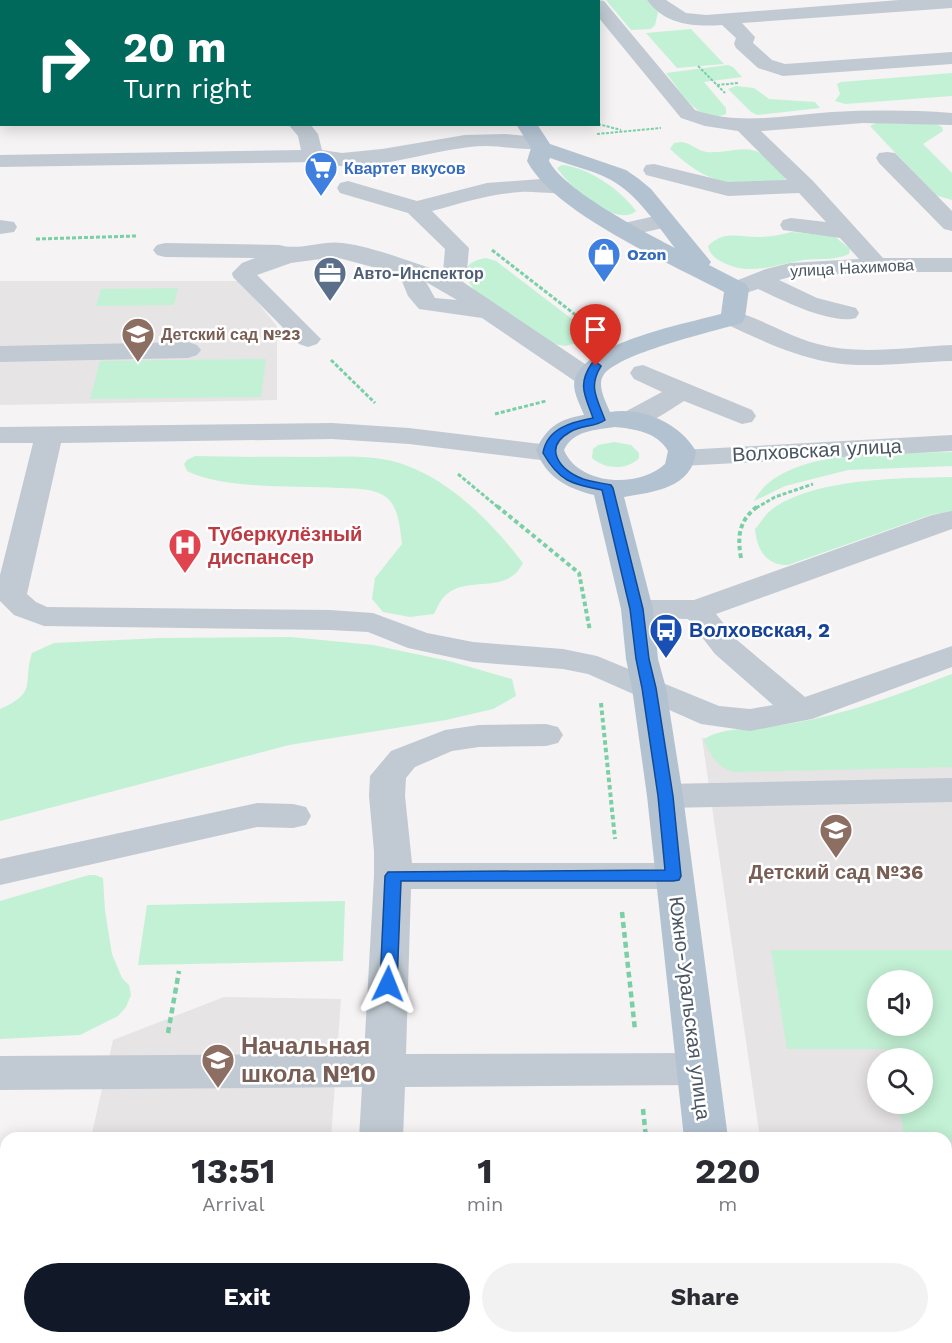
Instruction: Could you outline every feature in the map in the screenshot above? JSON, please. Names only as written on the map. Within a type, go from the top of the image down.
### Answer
[{"type":"main road","points":[[527,126],[540,145],[618,175],[643,194],[705,271]]},
{"type":"main road","points":[[540,145],[538,161],[545,174],[560,187],[623,230],[705,271],[748,285],[733,318],[614,354],[596,366],[588,378],[588,390],[600,420]]},
{"type":"main road","points":[[600,420],[631,420],[655,427],[673,438],[682,452],[682,458],[675,472],[657,482],[634,488],[607,488],[588,484],[558,470],[549,453],[550,445],[563,431],[573,426],[600,420]]},
{"type":"main road","name":"Южно-Уральская улица","points":[[607,488],[637,609],[642,659],[649,688],[665,796],[705,1132]]},
{"type":"street","points":[[656,0],[668,13],[694,20],[952,3]]},
{"type":"street","points":[[600,7],[688,114],[715,124],[848,118],[952,119]]},
{"type":"street","points":[[726,18],[746,37],[744,44],[765,64],[783,70],[952,58]]},
{"type":"street","points":[[848,118],[863,134]]},
{"type":"street","points":[[743,124],[805,186],[877,265]]},
{"type":"street","points":[[300,126],[308,134],[310,150],[319,157]]},
{"type":"street","points":[[0,161],[378,158],[430,136],[501,138],[540,145]]},
{"type":"street","points":[[887,158],[952,224]]},
{"type":"street","points":[[618,175],[652,159],[728,189],[805,186]]},
{"type":"street","points":[[416,208],[511,184],[537,183],[560,187]]},
{"type":"street","points":[[348,188],[416,208],[457,248],[455,271],[450,284]]},
{"type":"street","points":[[623,230],[664,221]]},
{"type":"street","points":[[791,225],[848,232]]},
{"type":"street","points":[[308,247],[250,267],[244,273],[245,277],[308,339]]},
{"type":"street","points":[[165,250],[285,252],[308,247],[344,250],[409,269],[450,284],[588,378]]},
{"type":"street","name":"улица Нахимова","points":[[748,285],[790,270],[877,265],[952,265]]},
{"type":"street","points":[[409,269],[420,296],[428,304],[490,312]]},
{"type":"street","points":[[748,285],[847,313]]},
{"type":"street","points":[[733,318],[786,342],[815,351],[848,356],[952,353]]},
{"type":"street","points":[[0,354],[188,350]]},
{"type":"street","points":[[643,373],[742,416]]},
{"type":"street","points":[[631,420],[683,391]]},
{"type":"street","points":[[0,435],[332,431],[409,436],[549,453]]},
{"type":"street","points":[[49,435],[11,594],[24,610],[44,616],[330,620],[373,623],[419,640],[473,652],[563,659],[586,664],[713,716],[750,720],[800,711],[952,656]]},
{"type":"street","name":"Волховская улица","points":[[682,458],[952,443]]},
{"type":"street","points":[[637,609],[697,610],[942,521],[952,520]]},
{"type":"street","points":[[697,610],[726,647],[800,711]]},
{"type":"street","points":[[381,1132],[393,876],[393,851],[387,796],[388,776],[403,759],[445,741],[468,737],[546,735]]},
{"type":"street","points":[[665,796],[952,790]]},
{"type":"street","points":[[0,872],[257,815],[294,816]]},
{"type":"street","points":[[393,876],[673,876]]},
{"type":"street","points":[[0,1073],[697,1069]]},
{"type":"path","points":[[600,124],[626,131]]},
{"type":"path","points":[[590,134],[715,124]]},
{"type":"path","points":[[3,227],[24,239],[100,236]]},
{"type":"path","points":[[506,261],[601,335]]},
{"type":"path","points":[[748,591],[739,545],[743,521],[758,507],[790,490],[821,482]]},
{"type":"path","points":[[162,1072],[179,971]]},
{"type":"shaded area","name":"Детский сад №23","points":[[0,281],[240,281],[277,326],[277,400],[0,405]]},
{"type":"shaded area","name":"Детский сад №36","points":[[952,734],[952,1132],[759,1132],[702,738]]},
{"type":"shaded area","name":"Начальная школа №10","points":[[224,997],[341,999],[331,1132],[92,1132],[113,1040]]},
{"type":"green space","points":[[606,0],[647,0],[658,12],[655,25],[651,29],[631,30]]},
{"type":"green space","points":[[691,29],[724,64],[677,68],[646,33]]},
{"type":"green space","points":[[728,65],[742,77],[704,82],[726,108],[726,114],[716,116],[699,111],[684,97],[666,73]]},
{"type":"green space","points":[[952,73],[952,96],[845,104],[835,101],[840,94],[837,84],[841,82]]},
{"type":"green space","points":[[736,86],[754,88],[769,99],[815,102],[820,108],[757,115],[728,89]]},
{"type":"green space","points":[[876,123],[936,124],[942,127],[943,131],[923,144],[952,173],[952,200],[935,195],[870,126]]},
{"type":"green space","points":[[681,142],[707,152],[740,149],[755,151],[771,161],[786,180],[737,183],[711,178],[685,162],[670,149],[674,143]]},
{"type":"green space","points":[[562,165],[582,170],[603,181],[622,195],[636,211],[627,215],[616,214],[593,203],[581,194],[557,168]]},
{"type":"green space","points":[[792,232],[834,236],[850,249],[849,254],[838,258],[803,260],[763,268],[743,269],[718,260],[708,246],[726,236],[767,237]]},
{"type":"green space","points":[[486,258],[496,261],[581,326],[586,332],[586,340],[566,346],[553,344],[478,294],[469,282],[466,272],[471,263]]},
{"type":"green space","points":[[178,288],[174,305],[96,306],[101,289]]},
{"type":"green space","points":[[266,359],[261,397],[90,399],[100,361]]},
{"type":"green space","points":[[614,442],[631,445],[639,453],[639,458],[628,465],[616,467],[597,462],[592,458],[593,449],[598,445]]},
{"type":"green space","points":[[952,452],[952,466],[848,470],[785,486],[754,501],[768,483],[789,470],[815,462],[873,454]]},
{"type":"green space","points":[[195,456],[360,457],[378,458],[407,466],[446,486],[480,514],[523,563],[516,573],[507,579],[466,586],[447,594],[439,603],[434,614],[410,617],[383,612],[372,599],[375,578],[402,544],[394,506],[386,497],[362,489],[239,484],[219,481],[187,471],[184,464]]},
{"type":"green space","points":[[952,477],[952,512],[933,514],[788,565],[768,559],[758,543],[755,529],[770,511],[788,500],[809,492],[832,486],[883,479]]},
{"type":"green space","points":[[291,637],[373,645],[449,661],[512,679],[516,696],[493,709],[446,720],[289,745],[0,821],[0,709],[25,692],[32,653],[54,643],[161,638]]},
{"type":"green space","points":[[952,674],[952,767],[735,772],[723,767],[715,760],[704,740],[727,731],[821,718],[887,698]]},
{"type":"green space","points":[[89,875],[103,878],[105,911],[112,954],[122,978],[129,985],[131,995],[126,1007],[118,1016],[80,1035],[0,1039],[0,901]]},
{"type":"green space","points":[[345,901],[343,961],[138,965],[147,905]]},
{"type":"green space","points":[[771,950],[952,950],[952,1132],[904,1132],[900,1114],[933,1114],[933,1048],[787,1049]]},
{"type":"place","name":"Квартет вкусов","points":[[321,197]]},
{"type":"place","name":"Ozon","points":[[604,283]]},
{"type":"place","name":"Авто-Инспектор","points":[[330,302]]},
{"type":"place","name":"Детский сад №23","points":[[138,363]]},
{"type":"place","name":"Туберкулёзный диспансер","points":[[185,574]]},
{"type":"place","name":"Волховская, 2","points":[[666,659]]},
{"type":"place","name":"Детский сад №36","points":[[836,859]]},
{"type":"place","name":"Начальная школа №10","points":[[218,1089]]},
{"type":"route","points":[[388,984],[393,876],[673,876],[665,796],[649,688],[642,659],[637,609],[607,488],[569,477],[558,470],[549,453],[550,445],[555,437],[563,431],[586,422],[600,420],[588,390],[588,378],[596,366]]}]
